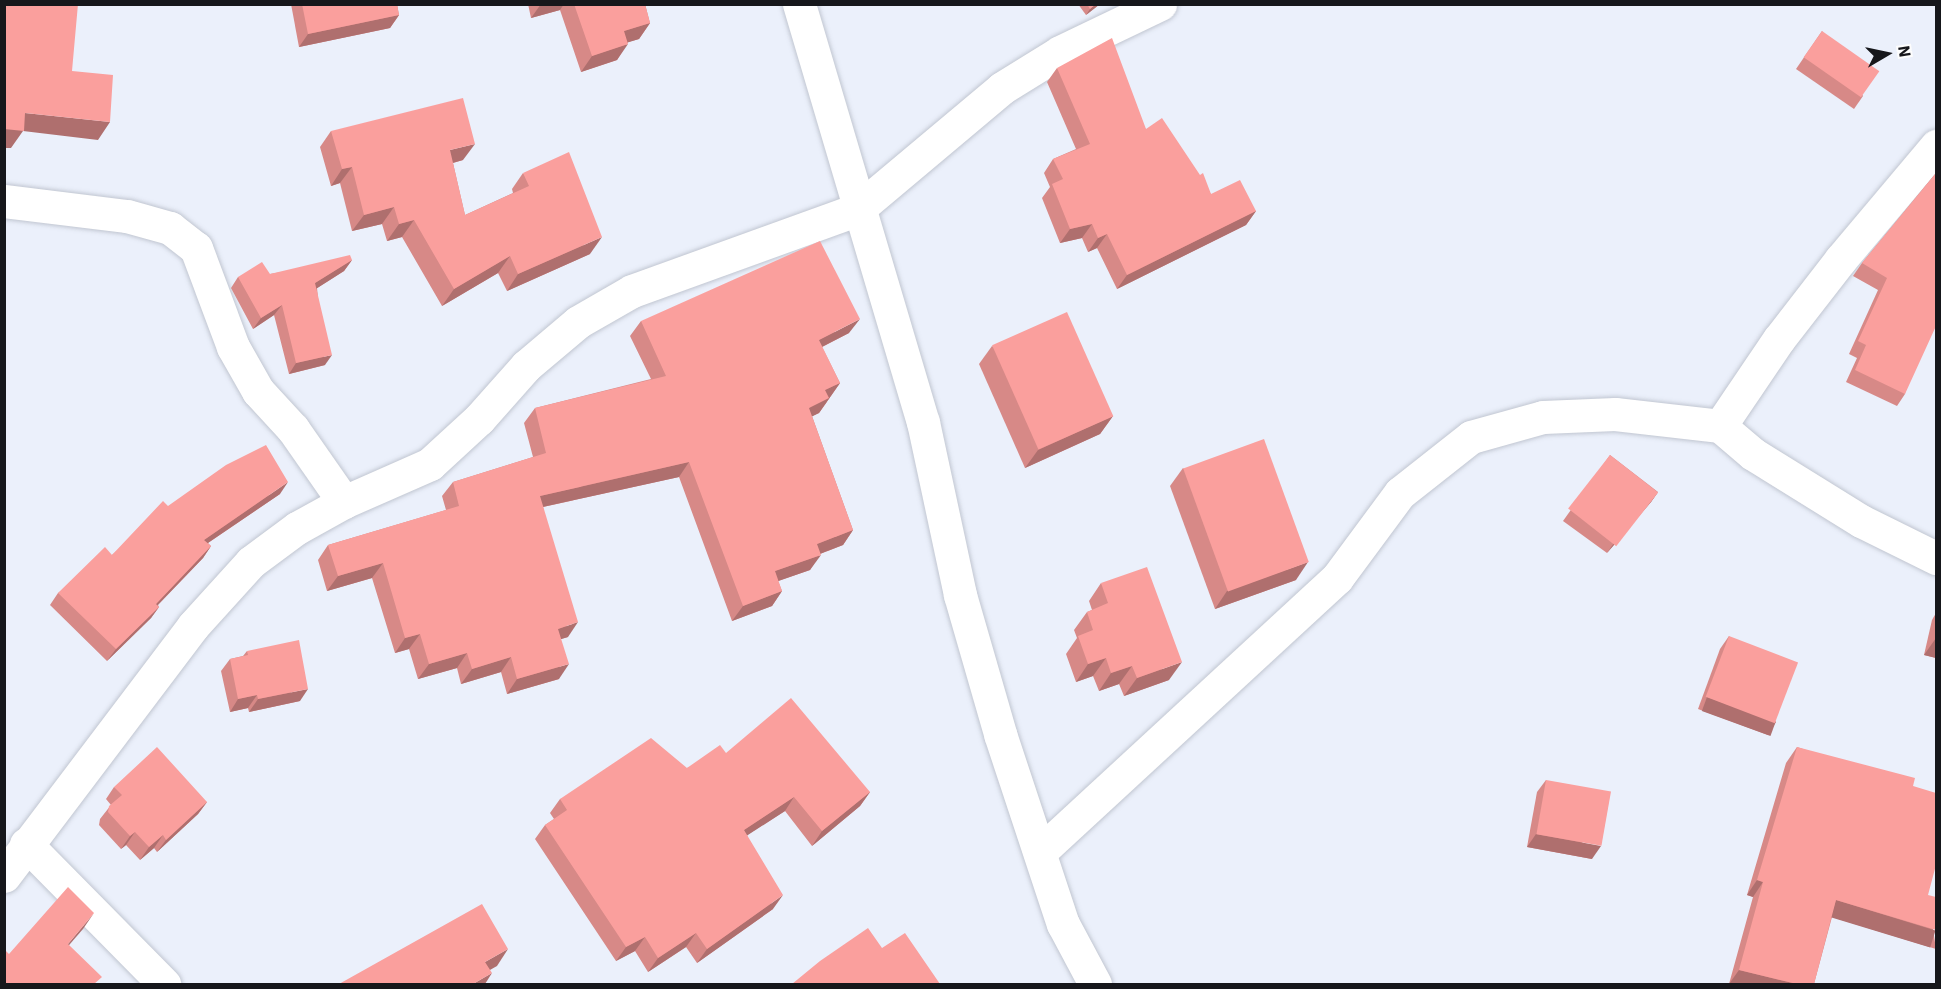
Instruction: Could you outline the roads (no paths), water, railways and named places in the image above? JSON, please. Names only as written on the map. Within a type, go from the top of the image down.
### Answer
[{"type":"street","points":[[799,4],[923,422],[963,605],[1000,734],[1063,924],[1088,982]]},
{"type":"street","points":[[4,876],[193,626],[251,562],[297,528],[344,502],[430,464],[479,419],[535,359],[579,322],[632,291],[858,209],[1002,88],[1060,52],[1160,4]]},
{"type":"street","points":[[1720,426],[1779,339],[1841,259],[1936,146]]},
{"type":"street","points":[[4,201],[127,216],[170,228],[196,248],[233,347],[258,391],[292,429],[344,502]]},
{"type":"street","points":[[1040,852],[1337,578],[1400,493],[1471,437],[1543,417],[1615,414],[1720,426],[1753,454],[1861,521],[1936,558]]},
{"type":"street","points":[[26,844],[164,984]]}]
